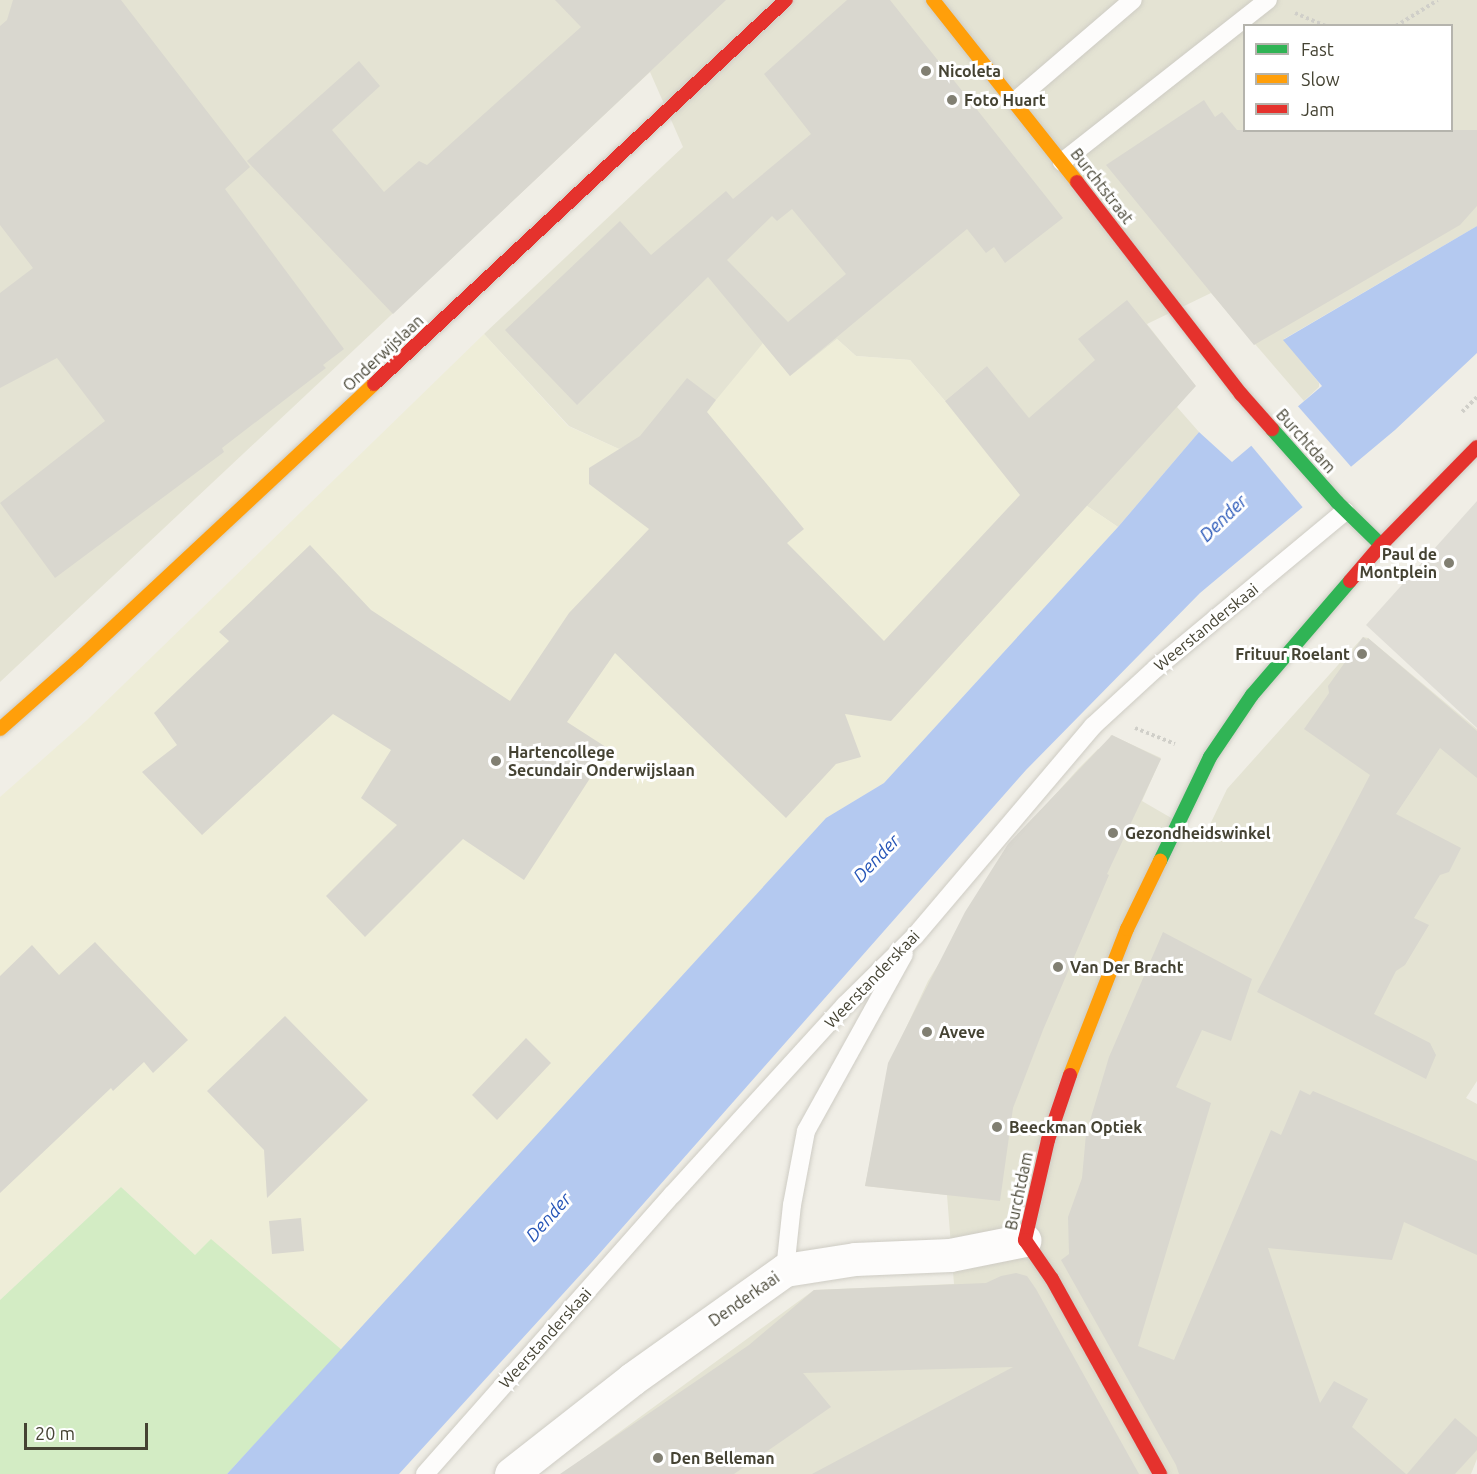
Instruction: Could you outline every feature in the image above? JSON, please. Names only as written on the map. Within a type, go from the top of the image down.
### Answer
[{"type":"street","name":"Onderwijslaan","points":[[0,729],[77,661],[786,0]]},
{"type":"street","name":"Burchtstraat","points":[[933,0],[1015,101],[1241,394]]},
{"type":"street","name":"Burchtdam","points":[[1241,394],[1345,511]]},
{"type":"street","name":"Burchtdam","points":[[1160,1474],[1058,1289],[1025,1240],[1048,1140],[1081,1041],[1127,929],[1210,758],[1252,695],[1381,545],[1477,447]]},
{"type":"street","points":[[1345,511],[1381,545]]},
{"type":"street","name":"Denderkaai","points":[[511,1474],[632,1379],[785,1270],[855,1259],[950,1255],[1025,1240]]},
{"type":"lane","points":[[1015,101],[1133,0]]},
{"type":"lane","points":[[1062,162],[1268,0]]},
{"type":"lane","name":"Weerstanderskaai","points":[[425,1474],[681,1185],[845,1005],[915,936],[1107,713],[1155,669],[1345,511]]},
{"type":"lane","points":[[785,1270],[792,1205],[806,1131],[915,936]]},
{"type":"path","points":[[1399,24],[1437,0]]},
{"type":"path","points":[[1287,10],[1320,24]]},
{"type":"path","points":[[1107,713],[1138,729],[1210,758]]},
{"type":"shaded area","points":[[0,0],[1477,0],[1477,226],[1284,339],[1319,383],[1319,387],[1304,401],[1211,293],[1147,324],[1195,385],[1177,407],[1199,432],[1118,527],[1087,506],[1058,476],[945,401],[910,360],[856,356],[837,339],[790,377],[716,400],[619,449],[569,426],[484,334],[683,147],[650,72],[0,682]]},
{"type":"shaded area","name":"Hartencollege Secundair Onderwijslaan","points":[[484,334],[568,426],[619,449],[716,400],[763,343],[790,376],[837,339],[856,356],[910,360],[945,401],[987,366],[1068,468],[1059,477],[1087,506],[1118,527],[884,783],[826,818],[342,1350],[211,1240],[195,1255],[121,1187],[0,1300],[0,797],[87,720]]},
{"type":"shaded area","name":"Paul de Montplein","points":[[1477,501],[1477,728],[1366,625]]},
{"type":"shaded area","points":[[1363,637],[1368,638],[1477,729],[1477,1081],[1466,1098],[1477,1104],[1477,1459],[1471,1474],[562,1474],[814,1290],[954,1284],[947,1195],[865,1186],[890,1062],[928,981],[1021,833],[1098,749],[1103,751],[1111,735],[1161,758],[1142,801],[1204,837],[1227,789]]},
{"type":"green space","points":[[121,1187],[195,1255],[211,1239],[342,1350],[227,1474],[0,1474],[0,1300]]},
{"type":"water","name":"Dender","points":[[1477,226],[1477,353],[1395,430],[1200,593],[1026,770],[592,1262],[399,1474],[227,1474],[826,818],[884,783],[1118,527],[1199,432],[1232,462],[1322,386],[1283,340]]},
{"type":"pier","points":[[1296,404],[1353,469],[1305,510],[1249,443]]},
{"type":"building","points":[[13,0],[121,0],[250,167],[225,189],[344,349],[323,365],[326,368],[222,448],[224,452],[55,578],[0,503],[105,421],[57,358],[0,388],[0,293],[33,268],[0,225],[0,26],[7,20]]},
{"type":"building","points":[[555,0],[726,0],[393,314],[247,161],[359,61],[380,86],[332,130],[384,192],[419,161],[427,165],[581,27]]},
{"type":"building","points":[[847,0],[890,0],[1063,218],[1005,263],[994,247],[986,253],[967,229],[790,376],[708,277],[577,405],[505,330],[620,221],[651,255],[726,191],[733,199],[811,134],[764,74]],"holes":[[[792,209],[846,274],[788,322],[727,260],[772,216],[777,221]]]},
{"type":"building","points":[[1204,100],[1215,117],[1222,112],[1237,130],[1243,130],[1243,132],[1477,130],[1477,206],[1460,225],[1254,345],[1106,165]]},
{"type":"building","points":[[1127,300],[1196,386],[891,721],[845,714],[861,757],[836,764],[786,818],[615,653],[567,722],[609,749],[524,880],[463,839],[365,937],[326,896],[397,825],[361,798],[391,750],[333,714],[202,835],[142,772],[177,745],[154,713],[229,641],[219,632],[310,545],[371,610],[510,701],[569,613],[649,529],[589,484],[589,468],[640,436],[687,378],[716,400],[707,412],[804,529],[787,543],[884,641],[1020,495],[945,401],[987,366],[1029,418],[1095,360],[1078,339]]},
{"type":"building","points":[[1363,637],[1367,640],[1368,638],[1477,731],[1477,778],[1440,748],[1396,814],[1461,848],[1449,872],[1440,875],[1414,918],[1429,925],[1405,965],[1396,971],[1374,1014],[1430,1043],[1436,1055],[1426,1079],[1257,992],[1370,775],[1304,729],[1329,693],[1328,686]]},
{"type":"building","points":[[1112,735],[1161,759],[1107,874],[1109,875],[1043,1030],[1013,1108],[1000,1201],[865,1186],[888,1063],[965,912],[1008,844]]},
{"type":"building","points":[[1163,932],[1252,979],[1231,1041],[1202,1030],[1176,1087],[1211,1103],[1138,1346],[1174,1360],[1271,1130],[1281,1135],[1300,1090],[1310,1095],[1313,1091],[1477,1161],[1477,1255],[1404,1222],[1392,1260],[1268,1248],[1320,1403],[1334,1381],[1368,1399],[1352,1427],[1406,1474],[1179,1474],[1061,1260],[1069,1254],[1068,1217],[1082,1178],[1086,1134],[1109,1057]]},
{"type":"building","points":[[95,942],[188,1040],[153,1073],[144,1062],[113,1091],[111,1088],[0,1193],[0,976],[32,945],[59,975]]},
{"type":"building","points":[[285,1016],[368,1100],[267,1198],[264,1150],[207,1091]]},
{"type":"building","points":[[526,1038],[551,1063],[497,1120],[472,1095]]},
{"type":"building","points":[[301,1218],[304,1251],[272,1254],[269,1221]]},
{"type":"building","points":[[1016,1273],[1027,1276],[1036,1289],[1139,1474],[812,1474],[1013,1367],[803,1373],[831,1407],[734,1474],[560,1474],[749,1345],[814,1290],[986,1283],[1001,1276]]},
{"type":"building","points":[[1455,1418],[1477,1437],[1477,1450],[1455,1474],[1407,1474]]},
{"type":"traffic: fast","points":[[1272,429],[1337,502],[1381,545]]},
{"type":"traffic: fast","points":[[1160,861],[1210,757],[1252,695],[1350,581]]},
{"type":"traffic: slow","points":[[933,0],[1077,182]]},
{"type":"traffic: slow","points":[[0,729],[77,661],[374,384]]},
{"type":"traffic: slow","points":[[1070,1075],[1127,929],[1160,861]]},
{"type":"traffic: jam","points":[[374,384],[786,0]]},
{"type":"traffic: jam","points":[[1077,182],[1241,394],[1272,429]]},
{"type":"traffic: jam","points":[[1350,581],[1381,545],[1477,447]]},
{"type":"traffic: jam","points":[[1070,1075],[1048,1140],[1025,1240],[1052,1279],[1160,1474]]},
{"type":"place","name":"Nicoleta","points":[[926,71]]},
{"type":"place","name":"Foto Huart","points":[[952,100]]},
{"type":"place","name":"Paul de Montplein","points":[[1449,563]]},
{"type":"place","name":"Frituur Roelant","points":[[1362,654]]},
{"type":"place","name":"Hartencollege Secundair Onderwijslaan","points":[[496,761]]},
{"type":"place","name":"Gezondheidswinkel","points":[[1113,833]]},
{"type":"place","name":"Van Der Bracht","points":[[1058,967]]},
{"type":"place","name":"Aveve","points":[[927,1032]]},
{"type":"place","name":"Beeckman Optiek","points":[[997,1127]]},
{"type":"place","name":"Den Belleman","points":[[658,1458]]}]
